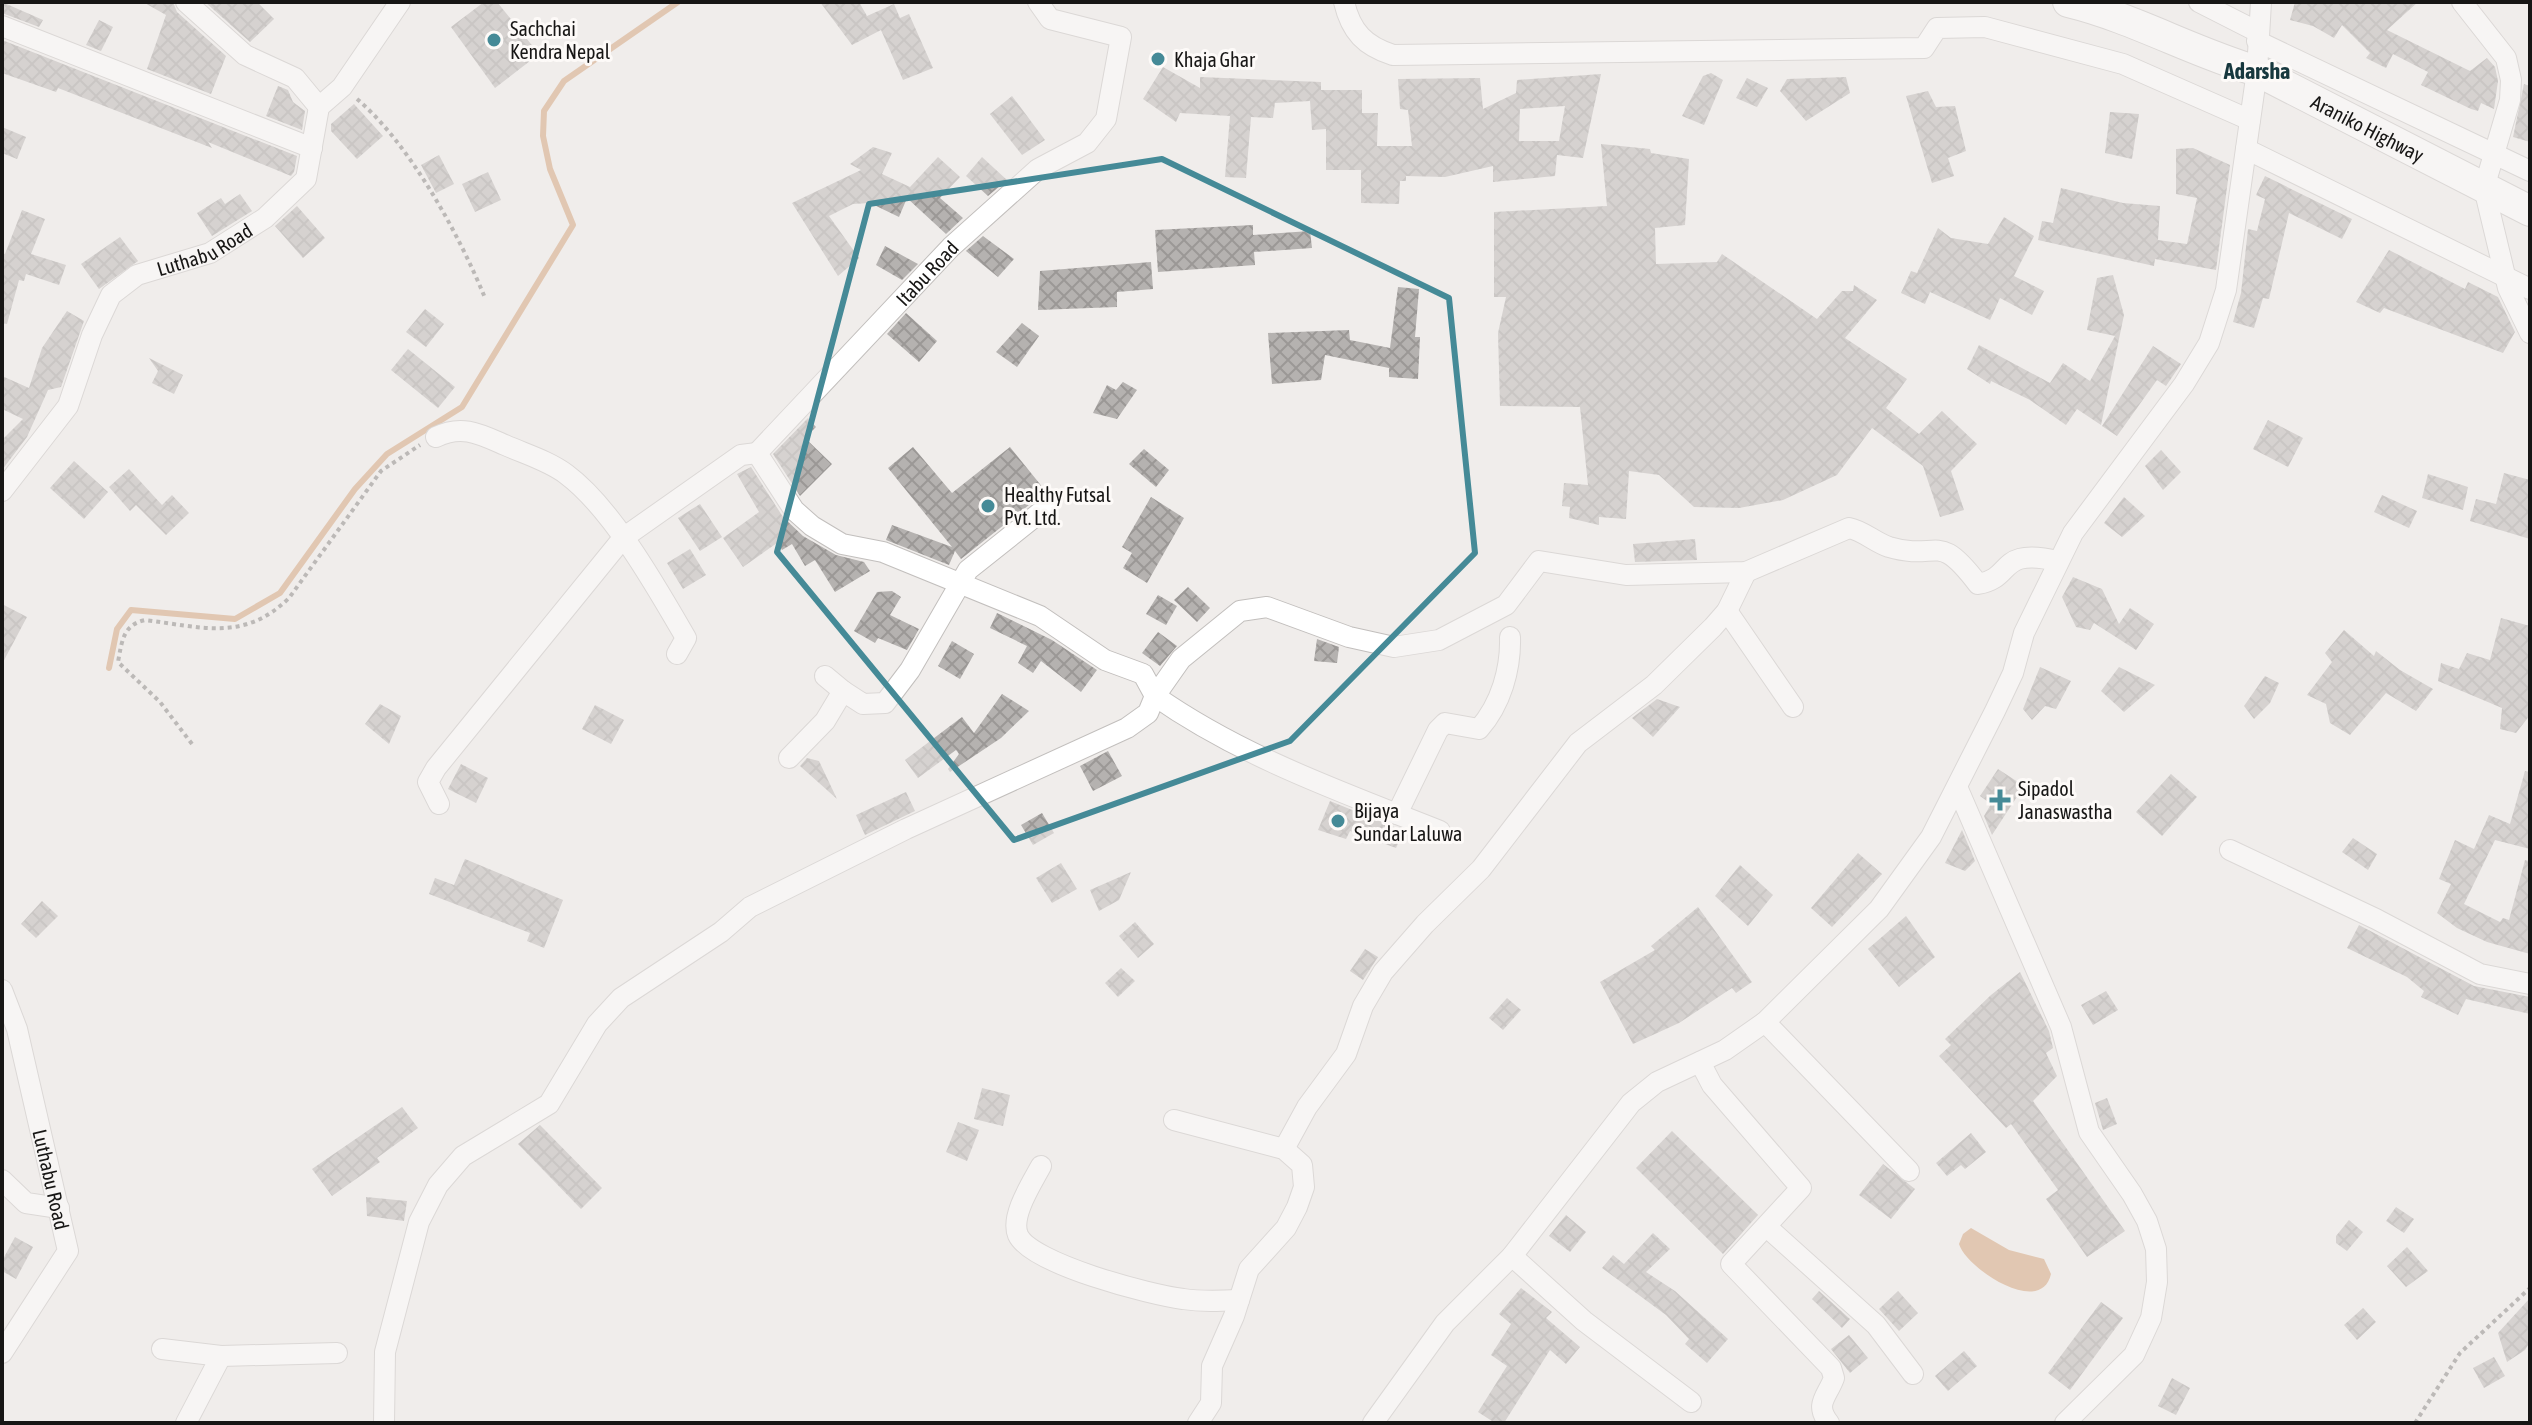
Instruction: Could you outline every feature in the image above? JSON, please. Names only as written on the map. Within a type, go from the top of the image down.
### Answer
[{"type":"highway","name":"Araniko Highway","points":[[2068,2],[2139,24],[2221,61],[2257,71],[2530,211]]},
{"type":"street","points":[[186,2],[245,55],[295,78],[319,107],[342,87],[400,2]]},
{"type":"street","name":"Itabu Road","points":[[757,453],[951,247],[1038,169],[1087,143],[1106,119],[1121,37],[1050,19],[1038,2]]},
{"type":"street","points":[[1344,2],[1357,34],[1372,48],[1393,55],[1924,48],[1937,28],[1985,27],[2123,64],[2250,120]]},
{"type":"street","points":[[2199,2],[2258,36],[2530,171]]},
{"type":"street","points":[[1373,1423],[1445,1323],[1512,1256],[1631,1103],[1657,1082],[1700,1062],[1765,1022],[1897,888],[1958,789],[2013,673],[2024,633],[2058,561],[2088,509],[2184,384],[2209,343],[2226,290],[2257,71],[2261,2]]},
{"type":"street","points":[[2462,2],[2506,58],[2511,80],[2510,100],[2484,188],[2506,276],[2530,333]]},
{"type":"street","points":[[2,26],[312,148]]},
{"type":"street","name":"Luthabu Road","points":[[2,491],[68,406],[92,335],[111,295],[137,275],[210,253],[265,218],[306,179],[319,107]]},
{"type":"street","points":[[2246,149],[2530,289]]},
{"type":"street","points":[[436,437],[450,430],[468,429],[565,473],[623,538],[686,638],[677,654]]},
{"type":"street","points":[[439,804],[428,782],[436,768],[623,538],[741,455],[757,453],[794,510],[812,526],[842,544],[883,552],[1040,616],[1105,660],[1143,674],[1155,696],[1216,735],[1257,756],[1440,831]]},
{"type":"street","points":[[825,676],[863,704],[885,703],[910,670],[968,570],[1047,507]]},
{"type":"street","points":[[384,1423],[385,1352],[419,1222],[438,1185],[463,1156],[549,1104],[597,1024],[621,998],[721,932],[750,907],[906,829],[1127,728],[1148,713],[1155,696],[1181,659],[1240,611],[1267,607],[1349,637],[1394,647],[1439,640],[1506,605],[1539,561],[1626,575],[1746,572],[1849,528],[1862,531],[1891,548],[1947,551],[1959,558],[1978,584],[1987,583],[2011,561],[2030,554],[2058,561]]},
{"type":"street","points":[[1284,1149],[1320,1088],[1346,1054],[1363,1006],[1383,972],[1425,924],[1481,869],[1578,743],[1654,685],[1727,611],[1746,572]]},
{"type":"street","points":[[1727,611],[1793,707]]},
{"type":"street","points":[[1397,814],[1438,730],[1445,723],[1479,729],[1486,722],[1505,681],[1510,661],[1510,637]]},
{"type":"street","points":[[789,758],[825,721],[843,691]]},
{"type":"street","points":[[1958,789],[2061,1027],[2089,1132],[2132,1194],[2147,1221],[2156,1249],[2157,1282],[2151,1318],[2134,1355],[2065,1423]]},
{"type":"street","points":[[2230,850],[2376,919],[2480,974],[2530,984]]},
{"type":"street","name":"Luthabu Road","points":[[2,990],[17,1029],[68,1251],[2,1353]]},
{"type":"street","points":[[1765,1022],[1909,1171]]},
{"type":"street","points":[[1700,1062],[1712,1085],[1801,1188],[1768,1228],[1731,1264],[1831,1368],[1834,1378],[1821,1402],[1822,1414],[1829,1423]]},
{"type":"street","points":[[1174,1120],[1284,1149],[1302,1165],[1304,1187],[1286,1228],[1249,1269],[1212,1366],[1211,1403],[1198,1423]]},
{"type":"street","points":[[1041,1166],[1017,1221],[1017,1234],[1026,1245],[1066,1265],[1155,1294],[1196,1300],[1239,1300]]},
{"type":"street","points":[[2,1180],[26,1203],[59,1208]]},
{"type":"street","points":[[1768,1228],[1876,1325],[1913,1374]]},
{"type":"street","points":[[1512,1256],[1584,1321],[1691,1402]]},
{"type":"street","points":[[162,1349],[221,1356],[337,1353]]},
{"type":"street","points":[[186,1423],[221,1356]]},
{"type":"path","points":[[342,87],[376,115],[413,163],[485,298]]},
{"type":"path","points":[[192,744],[160,702],[118,662],[124,632],[134,622],[145,620],[225,631],[272,615],[289,598],[381,471],[400,456],[436,437]]},
{"type":"path","points":[[2415,1423],[2460,1353],[2530,1288]]},
{"type":"highlighted area","points":[[1162,159],[1449,298],[1475,553],[1290,741],[1014,840],[777,552],[869,204]]},
{"type":"shaded area","points":[[1971,1228],[2009,1250],[2044,1259],[2051,1274],[2044,1286],[2033,1291],[2019,1290],[1989,1276],[1975,1265],[1959,1244],[1963,1234]]},
{"type":"building","points":[[2,2],[43,20],[39,27],[2,13]]},
{"type":"building","points":[[143,2],[173,2],[177,12],[226,56],[211,94],[147,69],[166,15]]},
{"type":"building","points":[[205,2],[257,2],[274,19],[250,42]]},
{"type":"building","name":"Sachchai Kendra Nepal","points":[[484,2],[497,2],[539,54],[495,88],[451,27]]},
{"type":"building","points":[[820,2],[859,2],[867,16],[894,4],[900,18],[909,14],[933,68],[903,80],[881,30],[852,45]]},
{"type":"building","points":[[2295,2],[2418,2],[2387,30],[2470,71],[2487,58],[2495,67],[2498,81],[2494,109],[2481,103],[2478,111],[2471,109],[2421,85],[2428,72],[2393,54],[2386,68],[2366,58],[2370,53],[2342,25],[2334,38],[2313,26],[2290,20]]},
{"type":"building","points":[[99,20],[113,27],[101,51],[86,45]]},
{"type":"building","points":[[2,40],[297,156],[294,172],[291,176],[208,142],[212,148],[58,88],[56,92],[2,73]]},
{"type":"building","points":[[1163,67],[1200,88],[1200,77],[1321,82],[1321,90],[1362,90],[1362,113],[1378,113],[1377,146],[1412,146],[1408,110],[1400,109],[1398,79],[1480,78],[1483,109],[1516,93],[1517,80],[1601,74],[1583,158],[1557,155],[1555,176],[1493,182],[1493,166],[1445,177],[1406,176],[1406,181],[1400,181],[1399,204],[1361,203],[1361,170],[1326,170],[1326,129],[1312,130],[1310,101],[1275,103],[1273,118],[1251,117],[1246,178],[1225,177],[1230,116],[1180,113],[1176,122],[1143,99]],"holes":[[[1565,106],[1559,141],[1519,141],[1520,109]]]},
{"type":"building","points":[[1711,73],[1723,80],[1704,125],[1682,116],[1703,76]]},
{"type":"building","points":[[1846,77],[1850,93],[1806,121],[1780,91],[1787,79]]},
{"type":"building","points":[[1747,78],[1768,88],[1757,107],[1736,98]]},
{"type":"building","points":[[2524,84],[2530,86],[2530,142],[2513,137]]},
{"type":"building","points":[[278,86],[288,90],[293,102],[305,111],[302,130],[266,116]]},
{"type":"building","points":[[1928,91],[1936,107],[1955,106],[1966,151],[1948,158],[1954,176],[1932,183],[1906,96]]},
{"type":"building","points":[[1012,96],[1045,140],[1022,155],[990,114]]},
{"type":"building","points":[[354,104],[383,136],[357,159],[331,131],[331,124]]},
{"type":"building","points":[[2110,112],[2139,114],[2132,159],[2105,153]]},
{"type":"building","points":[[2,127],[26,137],[17,159],[2,153]]},
{"type":"building","points":[[1601,144],[1650,149],[1651,153],[1689,159],[1685,225],[1655,228],[1656,264],[1717,262],[1722,254],[1817,319],[1842,291],[1853,291],[1854,285],[1877,300],[1845,338],[1907,379],[1886,408],[1919,434],[1942,411],[1977,444],[1951,471],[1964,510],[1940,517],[1923,466],[1872,428],[1837,475],[1783,500],[1739,508],[1694,507],[1659,475],[1629,471],[1626,519],[1599,517],[1599,525],[1569,518],[1570,507],[1562,506],[1564,483],[1588,485],[1580,407],[1500,406],[1498,333],[1506,297],[1494,297],[1494,212],[1607,206]]},
{"type":"building","points":[[873,147],[892,153],[882,174],[910,187],[938,157],[960,177],[940,198],[963,218],[946,234],[907,198],[899,217],[870,203],[853,204],[829,216],[859,258],[838,276],[792,203],[861,170],[850,164]]},
{"type":"building","points":[[2193,148],[2230,165],[2216,270],[2155,259],[2154,266],[2038,240],[2042,221],[2053,223],[2061,188],[2123,203],[2160,206],[2158,240],[2187,244],[2197,198],[2176,194],[2176,149]]},
{"type":"building","points":[[439,155],[454,184],[436,193],[421,165]]},
{"type":"building","points":[[982,157],[1007,180],[988,196],[966,176]]},
{"type":"building","points":[[488,172],[501,200],[475,212],[462,184]]},
{"type":"building","points":[[2265,176],[2352,219],[2342,239],[2289,213],[2269,299],[2263,298],[2254,328],[2233,322],[2241,293],[2248,229],[2257,231],[2265,199],[2256,195]]},
{"type":"building","points":[[240,194],[252,211],[212,236],[197,213],[221,198],[225,204]]},
{"type":"building","points":[[297,206],[325,238],[303,258],[275,226]]},
{"type":"building","points":[[22,210],[45,219],[31,254],[66,265],[59,285],[26,274],[24,281],[19,280],[7,324],[2,323],[2,253],[5,254]]},
{"type":"building","points":[[2004,217],[2034,236],[2014,276],[2044,291],[2032,315],[2000,298],[1990,320],[1930,292],[1925,304],[1901,293],[1911,271],[1917,273],[1938,228],[1951,238],[1988,244]]},
{"type":"building","points":[[1253,225],[1253,235],[1310,231],[1312,248],[1254,252],[1255,265],[1158,272],[1155,230]]},
{"type":"building","points":[[983,236],[1014,259],[998,277],[966,251]]},
{"type":"building","points":[[120,237],[138,261],[99,289],[81,264]]},
{"type":"building","points":[[885,246],[918,264],[902,280],[876,265]]},
{"type":"building","points":[[2389,250],[2465,289],[2468,282],[2498,297],[2515,332],[2503,353],[2384,308],[2380,313],[2356,302]]},
{"type":"building","points":[[1151,262],[1153,289],[1117,292],[1117,307],[1038,310],[1040,271]]},
{"type":"building","points":[[2113,275],[2124,315],[2101,425],[2077,409],[2066,425],[2030,400],[1991,381],[1990,384],[1967,369],[1979,345],[2050,383],[2063,363],[2090,381],[2115,336],[2087,330],[2097,278]]},
{"type":"building","points":[[1398,287],[1419,289],[1415,337],[1420,337],[1418,379],[1389,377],[1389,368],[1325,355],[1321,380],[1272,384],[1268,333],[1349,330],[1350,340],[1390,348]]},
{"type":"building","points":[[425,309],[444,324],[426,347],[406,332]]},
{"type":"building","points":[[67,311],[84,321],[61,387],[48,390],[27,437],[2,470],[2,440],[23,419],[2,409],[2,376],[29,388],[42,348]]},
{"type":"building","points":[[906,313],[937,341],[919,362],[887,334]]},
{"type":"building","points":[[1022,323],[1039,336],[1017,367],[996,352]]},
{"type":"building","points":[[2153,346],[2181,364],[2166,386],[2157,380],[2117,436],[2102,426]]},
{"type":"building","points":[[408,349],[455,387],[438,408],[391,370]]},
{"type":"building","points":[[149,358],[183,375],[174,394],[152,383],[158,371]]},
{"type":"building","points":[[1123,382],[1137,390],[1117,419],[1093,413],[1107,385],[1116,390]]},
{"type":"building","points":[[808,418],[816,427],[805,438],[832,464],[800,496],[773,454]]},
{"type":"building","points":[[2268,420],[2303,438],[2288,467],[2253,449]]},
{"type":"building","name":"Healthy Futsal Pvt. Ltd.","points":[[913,447],[952,493],[1010,447],[1048,494],[1039,497],[961,559],[955,551],[949,565],[886,540],[892,525],[952,547],[888,468]]},
{"type":"building","points":[[1144,449],[1169,470],[1156,487],[1129,464]]},
{"type":"building","points":[[2161,450],[2181,472],[2163,490],[2145,466]]},
{"type":"building","points":[[74,461],[108,492],[84,519],[50,488]]},
{"type":"building","points":[[751,467],[783,517],[803,536],[836,555],[864,562],[870,571],[835,592],[815,560],[805,566],[792,544],[782,550],[777,543],[743,567],[723,538],[759,512],[737,474]]},
{"type":"building","points":[[129,469],[162,505],[172,495],[189,513],[166,535],[136,505],[130,511],[109,487]]},
{"type":"building","points":[[2504,473],[2530,480],[2530,539],[2470,521],[2476,499],[2496,504]]},
{"type":"building","points":[[2428,474],[2468,487],[2463,510],[2422,498]]},
{"type":"building","points":[[2382,495],[2417,511],[2409,528],[2374,512]]},
{"type":"building","points":[[1151,497],[1184,518],[1147,583],[1123,568],[1132,553],[1122,547]]},
{"type":"building","points":[[2124,497],[2145,516],[2122,537],[2104,523]]},
{"type":"building","points":[[700,504],[722,537],[700,551],[678,518]]},
{"type":"building","points":[[1695,539],[1697,560],[1635,562],[1633,544]]},
{"type":"building","points":[[690,549],[706,575],[683,589],[667,563]]},
{"type":"building","points":[[2073,577],[2102,589],[2119,624],[2130,608],[2154,624],[2136,650],[2094,623],[2090,630],[2076,627],[2062,597]]},
{"type":"building","points":[[1188,587],[1210,608],[1197,622],[1174,600]]},
{"type":"building","points":[[892,591],[901,597],[890,615],[919,629],[907,650],[878,638],[875,643],[854,631],[877,592]]},
{"type":"building","points":[[1158,595],[1177,606],[1166,625],[1146,614]]},
{"type":"building","points":[[2,604],[27,617],[2,664]]},
{"type":"building","points":[[997,613],[1052,640],[1097,670],[1081,692],[1041,661],[1033,673],[1018,663],[1027,646],[990,628]]},
{"type":"building","points":[[2501,618],[2530,626],[2530,715],[2516,733],[2500,729],[2502,708],[2438,681],[2441,663],[2459,669],[2467,653],[2490,660]]},
{"type":"building","points":[[2344,630],[2374,656],[2376,651],[2400,670],[2433,689],[2416,711],[2386,693],[2350,735],[2330,723],[2326,704],[2307,695],[2332,662],[2325,653]]},
{"type":"building","points":[[1158,632],[1177,646],[1160,666],[1142,653]]},
{"type":"building","points":[[1317,639],[1339,647],[1337,663],[1314,661]]},
{"type":"building","points":[[952,641],[974,654],[960,679],[938,666]]},
{"type":"building","points":[[2040,667],[2071,681],[2056,709],[2045,706],[2032,720],[2023,709]]},
{"type":"building","points":[[2119,667],[2155,685],[2124,712],[2101,691]]},
{"type":"building","points":[[2265,676],[2279,683],[2270,703],[2254,719],[2244,706]]},
{"type":"building","points":[[1002,694],[1029,711],[1001,738],[950,772],[948,769],[959,754],[956,750],[918,778],[905,760],[962,717],[974,733]]},
{"type":"building","points":[[1657,699],[1680,707],[1653,737],[1632,718]]},
{"type":"building","points":[[380,704],[401,716],[389,744],[365,724]]},
{"type":"building","points":[[595,705],[624,720],[611,744],[582,729]]},
{"type":"building","points":[[1108,751],[1122,776],[1093,791],[1080,766]]},
{"type":"building","points":[[807,758],[819,761],[837,799],[800,766]]},
{"type":"building","points":[[461,764],[488,778],[476,803],[448,789]]},
{"type":"building","name":"Sipadol Janaswastha","points":[[1998,769],[2024,786],[1992,835],[1984,816],[1991,804],[1980,796]]},
{"type":"building","points":[[2525,771],[2530,772],[2530,849],[2495,840],[2464,904],[2500,922],[2503,918],[2509,920],[2525,860],[2530,861],[2530,954],[2487,942],[2457,928],[2437,913],[2451,884],[2439,879],[2455,840],[2474,849],[2489,815],[2510,824]]},
{"type":"building","points":[[2171,774],[2197,797],[2162,836],[2136,812]]},
{"type":"building","points":[[906,792],[915,811],[865,835],[856,815]]},
{"type":"building","points":[[1330,801],[1404,831],[1396,848],[1350,831],[1346,839],[1318,830]]},
{"type":"building","points":[[1042,813],[1054,833],[1033,845],[1021,825]]},
{"type":"building","points":[[1962,830],[1975,861],[1965,871],[1945,863]]},
{"type":"building","points":[[2353,838],[2377,854],[2368,870],[2342,852]]},
{"type":"building","points":[[1858,853],[1882,874],[1832,927],[1811,908]]},
{"type":"building","points":[[465,859],[563,900],[544,948],[527,941],[530,933],[429,894],[435,878],[454,885]]},
{"type":"building","points":[[1061,863],[1077,889],[1052,903],[1036,878]]},
{"type":"building","points":[[1740,865],[1773,895],[1748,926],[1715,896]]},
{"type":"building","points":[[1131,872],[1119,900],[1099,911],[1090,890]]},
{"type":"building","points":[[42,901],[58,916],[36,938],[21,924]]},
{"type":"building","points":[[1698,907],[1752,982],[1736,993],[1732,988],[1679,1023],[1633,1044],[1600,982],[1655,950],[1651,946]]},
{"type":"building","points":[[1906,916],[1935,957],[1899,987],[1868,949]]},
{"type":"building","points":[[1135,922],[1154,944],[1138,958],[1119,936]]},
{"type":"building","points":[[2359,925],[2474,986],[2530,997],[2530,1014],[2466,999],[2458,1015],[2421,997],[2424,991],[2407,977],[2347,948]]},
{"type":"building","points":[[1365,949],[1378,957],[1363,980],[1350,971]]},
{"type":"building","points":[[1121,968],[1135,981],[1118,997],[1105,983]]},
{"type":"building","points":[[2020,972],[2049,1031],[2053,1048],[2046,1053],[2057,1076],[2033,1101],[2125,1231],[2087,1257],[2046,1199],[2058,1190],[2011,1124],[2006,1128],[1939,1056],[1951,1045],[1945,1039]]},
{"type":"building","points":[[2106,991],[2118,1010],[2093,1025],[2081,1005]]},
{"type":"building","points":[[1507,998],[1521,1010],[1503,1030],[1489,1018]]},
{"type":"building","points":[[982,1088],[1010,1095],[1003,1126],[974,1119]]},
{"type":"building","points":[[2107,1098],[2117,1124],[2103,1130],[2095,1103]]},
{"type":"building","points":[[402,1107],[418,1128],[377,1158],[380,1162],[332,1196],[312,1169]]},
{"type":"building","points":[[958,1122],[979,1130],[967,1161],[946,1152]]},
{"type":"building","points":[[540,1125],[602,1188],[581,1209],[518,1144]]},
{"type":"building","points":[[1672,1131],[1758,1215],[1723,1254],[1636,1168]]},
{"type":"building","points":[[1971,1133],[1986,1152],[1965,1169],[1961,1165],[1947,1176],[1936,1163]]},
{"type":"building","points":[[1883,1164],[1915,1189],[1891,1219],[1859,1195]]},
{"type":"building","points":[[366,1197],[407,1201],[404,1221],[367,1216]]},
{"type":"building","points":[[2396,1207],[2414,1219],[2404,1233],[2386,1221]]},
{"type":"building","points":[[1566,1215],[1586,1232],[1570,1252],[1549,1236]]},
{"type":"building","points":[[2349,1220],[2363,1232],[2347,1251],[2336,1243],[2336,1236]]},
{"type":"building","points":[[1653,1233],[1670,1249],[1646,1272],[1675,1291],[1728,1339],[1707,1363],[1685,1344],[1689,1339],[1666,1315],[1602,1268],[1613,1255],[1624,1264]]},
{"type":"building","points":[[15,1237],[33,1247],[16,1279],[2,1271],[2,1261]]},
{"type":"building","points":[[2407,1247],[2428,1271],[2406,1287],[2387,1266]]},
{"type":"building","points":[[1521,1288],[1552,1312],[1546,1318],[1580,1347],[1566,1364],[1550,1350],[1504,1423],[1495,1423],[1478,1412],[1507,1366],[1491,1355],[1511,1324],[1499,1314]]},
{"type":"building","points":[[1819,1291],[1850,1319],[1842,1328],[1812,1299]]},
{"type":"building","points":[[1898,1291],[1918,1313],[1899,1331],[1879,1309]]},
{"type":"building","points":[[2530,1298],[2530,1342],[2525,1350],[2507,1362],[2498,1333]]},
{"type":"building","points":[[2101,1302],[2123,1318],[2070,1390],[2048,1373]]},
{"type":"building","points":[[2363,1308],[2376,1322],[2357,1340],[2344,1325]]},
{"type":"building","points":[[1849,1335],[1868,1358],[1850,1373],[1831,1349]]},
{"type":"building","points":[[1964,1351],[1977,1366],[1948,1391],[1935,1376]]},
{"type":"building","points":[[2494,1357],[2505,1376],[2484,1388],[2473,1368]]},
{"type":"building","points":[[2172,1378],[2190,1388],[2176,1415],[2158,1406]]},
{"type":"waterway","points":[[109,668],[117,629],[131,610],[235,619],[280,593],[355,489],[387,454],[462,407],[573,225],[550,169],[543,136],[544,111],[564,81],[678,2]]},
{"type":"place","name":"Sachchai Kendra Nepal","points":[[494,40]]},
{"type":"place","name":"Khaja Ghar","points":[[1158,59]]},
{"type":"place","name":"Healthy Futsal Pvt. Ltd.","points":[[988,506]]},
{"type":"place","name":"Sipadol Janaswastha","points":[[2000,800]]},
{"type":"place","name":"Bijaya Sundar Laluwa","points":[[1338,821]]},
{"type":"district","name":"Adarsha","points":[[2257,71]]}]
